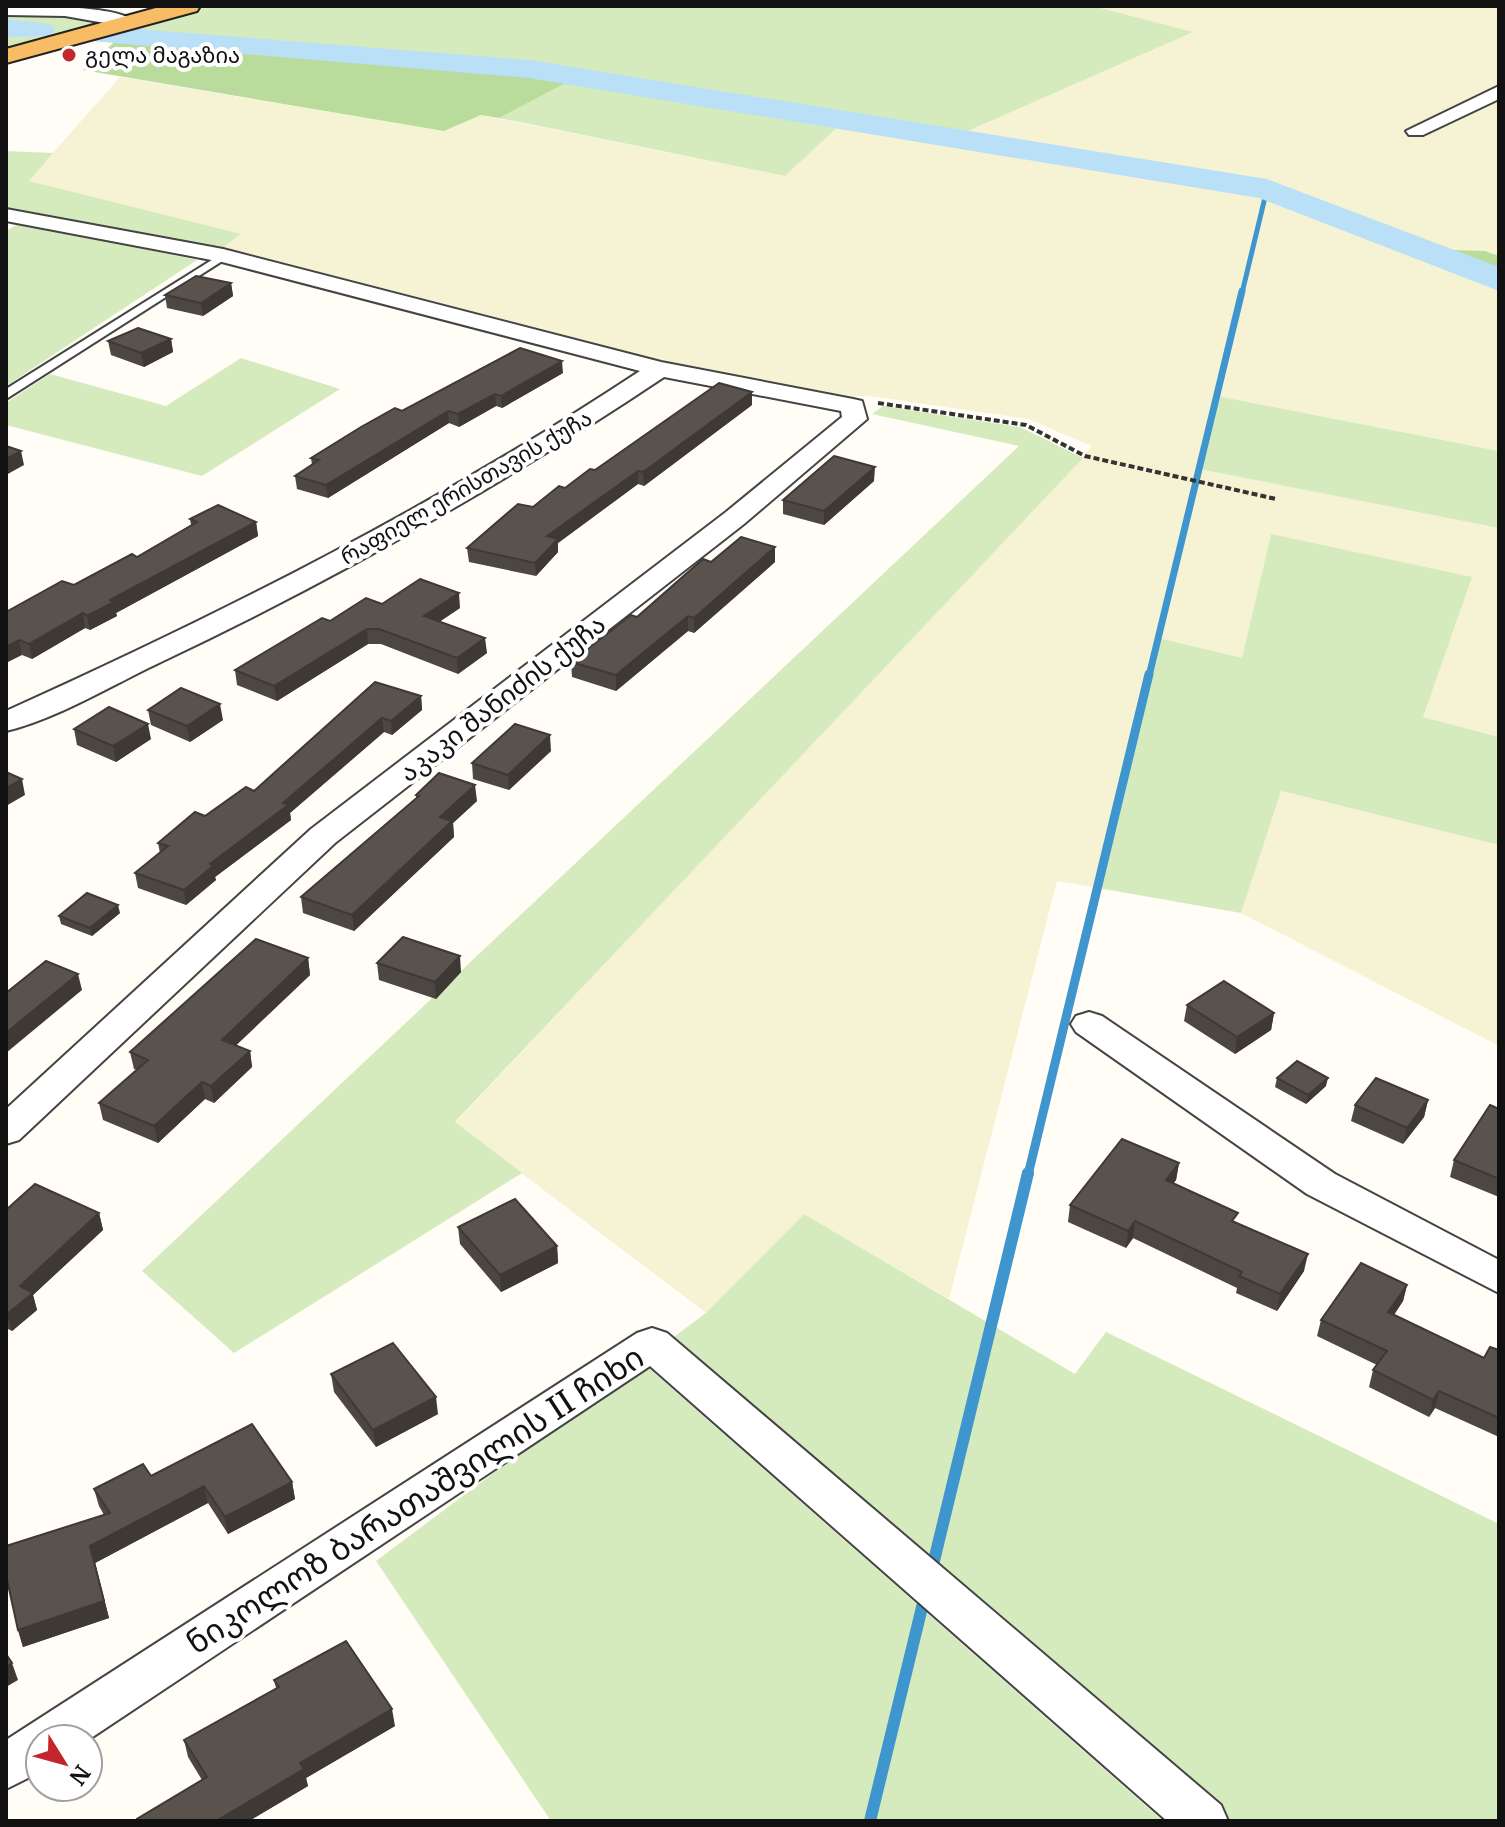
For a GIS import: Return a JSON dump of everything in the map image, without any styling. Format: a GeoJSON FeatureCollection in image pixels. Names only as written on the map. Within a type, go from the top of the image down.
{"type":"FeatureCollection","features":[{"type":"Feature","properties":{"kind":"highway"},"geometry":{"type":"LineString","coordinates":[[6,56],[189,6]]}},
{"type":"Feature","properties":{"kind":"street"},"geometry":{"type":"LineString","coordinates":[[6,10],[65,11],[127,22]]}},
{"type":"Feature","properties":{"kind":"street"},"geometry":{"type":"LineString","coordinates":[[1416,131],[1499,92]]}},
{"type":"Feature","properties":{"kind":"street"},"geometry":{"type":"LineString","coordinates":[[6,215],[223,256],[660,369],[853,406]]}},
{"type":"Feature","properties":{"kind":"street","name":"რაფიელ ერისთავის ქუჩა"},"geometry":{"type":"LineString","coordinates":[[6,722],[144,661],[349,555],[560,438],[660,369]]}},
{"type":"Feature","properties":{"kind":"street","name":"აკაკი შანიძის ქუჩა"},"geometry":{"type":"LineString","coordinates":[[6,1131],[323,836],[735,518],[855,419],[853,406]]}},
{"type":"Feature","properties":{"kind":"street"},"geometry":{"type":"LineString","coordinates":[[1089,1024],[1321,1184],[1499,1278]]}},
{"type":"Feature","properties":{"kind":"street","name":"ნიკოლოზ ბარათაშვილის II ჩიხი"},"geometry":{"type":"LineString","coordinates":[[73,1723],[652,1344],[1203,1821]]}},
{"type":"Feature","properties":{"kind":"street"},"geometry":{"type":"LineString","coordinates":[[6,1767],[24,1755]]}},
{"type":"Feature","properties":{"kind":"lane"},"geometry":{"type":"LineString","coordinates":[[6,395],[223,256]]}},
{"type":"Feature","properties":{"kind":"path"},"geometry":{"type":"LineString","coordinates":[[853,406],[884,403],[1026,425],[1085,456],[1276,499]]}},
{"type":"Feature","properties":{"kind":"shaded area"},"geometry":{"type":"Polygon","coordinates":[[[1093,6],[1499,6],[1499,256],[1485,251],[1428,250],[1499,280],[1499,451],[1217,396],[1200,469],[1499,528],[1499,737],[1423,717],[1271,534],[1242,659],[1157,639],[1098,888],[1057,881],[949,1299],[804,1214],[706,1313],[455,1123],[1092,446],[1028,419],[869,396],[839,397],[664,363],[220,250],[240,235],[28,181],[120,77],[444,131],[481,115],[785,176],[845,120],[952,138],[1191,32],[1093,6]]]}},
{"type":"Feature","properties":{"kind":"shaded area"},"geometry":{"type":"Polygon","coordinates":[[[1280,791],[1499,845],[1499,1046],[1241,913],[1280,791]]]}},
{"type":"Feature","properties":{"kind":"green space"},"geometry":{"type":"Polygon","coordinates":[[[202,6],[1093,6],[1193,32],[952,138],[845,120],[785,176],[499,118],[575,77],[529,69],[101,35],[202,6]]]}},
{"type":"Feature","properties":{"kind":"green space"},"geometry":{"type":"Polygon","coordinates":[[[6,13],[44,13],[98,22],[6,48],[6,13]]]}},
{"type":"Feature","properties":{"kind":"green space"},"geometry":{"type":"Polygon","coordinates":[[[120,37],[529,69],[577,77],[499,118],[481,115],[444,131],[83,70],[120,37]]]}},
{"type":"Feature","properties":{"kind":"green space"},"geometry":{"type":"Polygon","coordinates":[[[6,151],[53,153],[29,181],[241,234],[220,250],[6,210],[6,151]]]}},
{"type":"Feature","properties":{"kind":"green space"},"geometry":{"type":"Polygon","coordinates":[[[20,223],[197,260],[6,386],[6,231],[20,223]]]}},
{"type":"Feature","properties":{"kind":"green space"},"geometry":{"type":"Polygon","coordinates":[[[1425,249],[1485,251],[1499,256],[1499,280],[1425,249]]]}},
{"type":"Feature","properties":{"kind":"green space"},"geometry":{"type":"Polygon","coordinates":[[[241,358],[340,389],[202,476],[6,425],[6,403],[50,374],[166,406],[241,358]]]}},
{"type":"Feature","properties":{"kind":"green space"},"geometry":{"type":"Polygon","coordinates":[[[1217,396],[1499,451],[1499,528],[1199,469],[1217,396]]]}},
{"type":"Feature","properties":{"kind":"green space"},"geometry":{"type":"Polygon","coordinates":[[[883,406],[1020,427],[1083,458],[455,1122],[522,1173],[234,1353],[142,1271],[1019,446],[872,414],[883,406]]]}},
{"type":"Feature","properties":{"kind":"green space"},"geometry":{"type":"Polygon","coordinates":[[[1271,534],[1472,577],[1423,717],[1499,737],[1499,845],[1281,791],[1241,913],[1098,888],[1158,638],[1242,658],[1271,534]]]}},
{"type":"Feature","properties":{"kind":"green space"},"geometry":{"type":"Polygon","coordinates":[[[804,1214],[1075,1374],[1106,1332],[1499,1524],[1499,1821],[1230,1821],[671,1339],[706,1313],[804,1214]]]}},
{"type":"Feature","properties":{"kind":"green space"},"geometry":{"type":"Polygon","coordinates":[[[642,1362],[1163,1821],[551,1821],[376,1561],[642,1362]]]}},
{"type":"Feature","properties":{"kind":"building"},"geometry":{"type":"Polygon","coordinates":[[[196,276],[231,283],[201,303],[165,295],[196,276]]]}},
{"type":"Feature","properties":{"kind":"building"},"geometry":{"type":"Polygon","coordinates":[[[138,328],[171,339],[141,353],[108,341],[138,328]]]}},
{"type":"Feature","properties":{"kind":"building"},"geometry":{"type":"Polygon","coordinates":[[[520,348],[562,361],[501,396],[495,394],[458,414],[448,411],[326,485],[295,476],[319,460],[311,458],[361,427],[395,408],[402,411],[520,348]]]}},
{"type":"Feature","properties":{"kind":"building"},"geometry":{"type":"Polygon","coordinates":[[[719,383],[752,392],[643,472],[638,471],[547,536],[558,539],[535,563],[467,548],[518,504],[533,507],[559,486],[565,488],[590,469],[595,470],[719,383]]]}},
{"type":"Feature","properties":{"kind":"building"},"geometry":{"type":"Polygon","coordinates":[[[6,446],[21,451],[6,459],[6,446]]]}},
{"type":"Feature","properties":{"kind":"building"},"geometry":{"type":"Polygon","coordinates":[[[834,456],[875,467],[824,511],[783,500],[834,456]]]}},
{"type":"Feature","properties":{"kind":"building"},"geometry":{"type":"Polygon","coordinates":[[[218,505],[256,522],[110,600],[114,602],[87,616],[83,613],[29,644],[19,640],[6,647],[6,612],[62,581],[74,585],[132,554],[137,557],[197,522],[190,519],[218,505]]]}},
{"type":"Feature","properties":{"kind":"building"},"geometry":{"type":"Polygon","coordinates":[[[741,537],[775,547],[694,618],[688,616],[616,675],[571,662],[631,615],[637,617],[703,559],[711,562],[741,537]]]}},
{"type":"Feature","properties":{"kind":"building"},"geometry":{"type":"Polygon","coordinates":[[[420,579],[459,593],[424,616],[485,638],[457,658],[379,629],[367,629],[274,686],[235,670],[322,618],[330,621],[366,598],[382,604],[420,579]]]}},
{"type":"Feature","properties":{"kind":"building"},"geometry":{"type":"Polygon","coordinates":[[[375,682],[421,696],[391,721],[382,718],[283,803],[288,805],[210,864],[213,866],[184,890],[135,873],[168,846],[158,843],[195,812],[205,816],[246,787],[254,791],[375,682]]]}},
{"type":"Feature","properties":{"kind":"building"},"geometry":{"type":"Polygon","coordinates":[[[181,688],[220,704],[187,726],[148,710],[181,688]]]}},
{"type":"Feature","properties":{"kind":"building"},"geometry":{"type":"Polygon","coordinates":[[[109,707],[148,724],[113,746],[74,729],[109,707]]]}},
{"type":"Feature","properties":{"kind":"building"},"geometry":{"type":"Polygon","coordinates":[[[515,724],[550,735],[508,775],[472,763],[515,724]]]}},
{"type":"Feature","properties":{"kind":"building"},"geometry":{"type":"Polygon","coordinates":[[[6,772],[22,779],[6,788],[6,772]]]}},
{"type":"Feature","properties":{"kind":"building"},"geometry":{"type":"Polygon","coordinates":[[[439,773],[475,785],[440,817],[452,821],[352,915],[301,897],[419,796],[416,795],[439,773]]]}},
{"type":"Feature","properties":{"kind":"building"},"geometry":{"type":"Polygon","coordinates":[[[87,893],[118,905],[90,928],[59,916],[87,893]]]}},
{"type":"Feature","properties":{"kind":"building"},"geometry":{"type":"Polygon","coordinates":[[[403,937],[460,956],[435,982],[377,963],[403,937]]]}},
{"type":"Feature","properties":{"kind":"building"},"geometry":{"type":"Polygon","coordinates":[[[256,939],[308,958],[222,1040],[250,1051],[211,1086],[202,1082],[154,1126],[99,1103],[148,1060],[130,1052],[256,939]]]}},
{"type":"Feature","properties":{"kind":"building"},"geometry":{"type":"Polygon","coordinates":[[[46,961],[78,974],[6,1033],[6,993],[46,961]]]}},
{"type":"Feature","properties":{"kind":"building"},"geometry":{"type":"Polygon","coordinates":[[[1224,981],[1274,1013],[1237,1037],[1187,1005],[1224,981]]]}},
{"type":"Feature","properties":{"kind":"building"},"geometry":{"type":"Polygon","coordinates":[[[1297,1061],[1328,1078],[1308,1095],[1277,1078],[1297,1061]]]}},
{"type":"Feature","properties":{"kind":"building"},"geometry":{"type":"Polygon","coordinates":[[[1376,1078],[1428,1100],[1407,1128],[1355,1105],[1376,1078]]]}},
{"type":"Feature","properties":{"kind":"building"},"geometry":{"type":"Polygon","coordinates":[[[1490,1105],[1499,1109],[1499,1179],[1454,1160],[1490,1105]]]}},
{"type":"Feature","properties":{"kind":"building"},"geometry":{"type":"Polygon","coordinates":[[[1122,1139],[1179,1163],[1166,1180],[1238,1213],[1232,1221],[1308,1254],[1280,1294],[1239,1276],[1242,1272],[1135,1221],[1128,1231],[1070,1205],[1122,1139]]]}},
{"type":"Feature","properties":{"kind":"building"},"geometry":{"type":"Polygon","coordinates":[[[35,1184],[99,1213],[20,1286],[33,1293],[7,1314],[6,1210],[35,1184]]]}},
{"type":"Feature","properties":{"kind":"building"},"geometry":{"type":"Polygon","coordinates":[[[515,1199],[557,1246],[500,1275],[458,1227],[515,1199]]]}},
{"type":"Feature","properties":{"kind":"building"},"geometry":{"type":"Polygon","coordinates":[[[1361,1263],[1407,1285],[1388,1312],[1484,1358],[1490,1347],[1499,1350],[1499,1418],[1439,1391],[1433,1400],[1373,1370],[1387,1351],[1321,1320],[1361,1263]]]}},
{"type":"Feature","properties":{"kind":"building"},"geometry":{"type":"Polygon","coordinates":[[[393,1343],[436,1397],[373,1430],[331,1374],[393,1343]]]}},
{"type":"Feature","properties":{"kind":"building"},"geometry":{"type":"Polygon","coordinates":[[[252,1424],[292,1482],[225,1517],[204,1486],[90,1546],[104,1601],[18,1630],[6,1575],[6,1546],[110,1513],[94,1489],[143,1464],[151,1476],[252,1424]]]}},
{"type":"Feature","properties":{"kind":"building"},"geometry":{"type":"Polygon","coordinates":[[[346,1641],[392,1709],[300,1763],[304,1769],[216,1821],[138,1821],[207,1777],[184,1740],[279,1687],[274,1680],[346,1641]]]}},
{"type":"Feature","properties":{"kind":"waterway"},"geometry":{"type":"LineString","coordinates":[[6,28],[40,30]]}},
{"type":"Feature","properties":{"kind":"waterway"},"geometry":{"type":"LineString","coordinates":[[101,35],[529,69],[1267,189],[1499,280]]}},
{"type":"Feature","properties":{"kind":"waterway"},"geometry":{"type":"LineString","coordinates":[[1242,293],[1267,189]]}},
{"type":"Feature","properties":{"kind":"waterway"},"geometry":{"type":"LineString","coordinates":[[1149,676],[1242,291]]}},
{"type":"Feature","properties":{"kind":"waterway"},"geometry":{"type":"LineString","coordinates":[[1028,1175],[1149,674]]}},
{"type":"Feature","properties":{"kind":"waterway"},"geometry":{"type":"LineString","coordinates":[[932,1569],[1028,1173]]}},
{"type":"Feature","properties":{"kind":"waterway"},"geometry":{"type":"LineString","coordinates":[[870,1821],[925,1595]]}},
{"type":"Feature","properties":{"kind":"place","name":"გელა მაგაზია"},"geometry":{"type":"Point","coordinates":[69,55]}}]}
